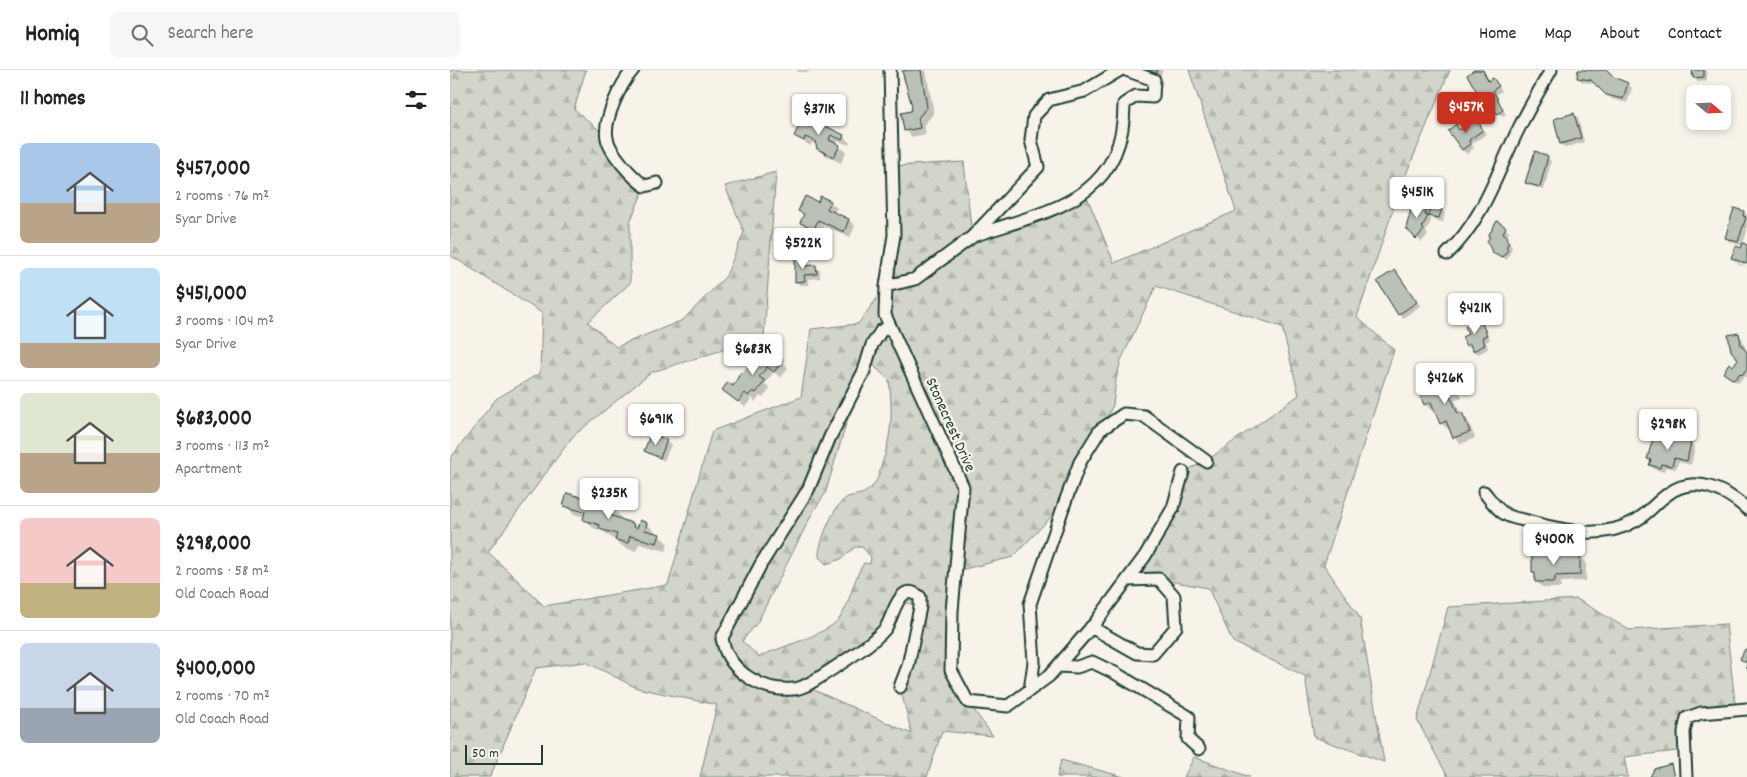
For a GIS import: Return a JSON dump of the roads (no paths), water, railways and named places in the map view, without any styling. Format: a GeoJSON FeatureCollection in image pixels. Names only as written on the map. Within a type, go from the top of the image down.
{"type":"FeatureCollection","features":[{"type":"Feature","properties":{"kind":"street"},"geometry":{"type":"LineString","coordinates":[[633,70],[621,88],[610,113],[606,136],[608,142],[640,182],[645,186],[657,183]]}},
{"type":"Feature","properties":{"kind":"street","name":"Stonecrest Drive"},"geometry":{"type":"LineString","coordinates":[[890,70],[894,235],[886,286],[886,315],[963,487],[952,611],[951,670],[968,702],[1008,706],[1049,676],[1091,627]]}},
{"type":"Feature","properties":{"kind":"street"},"geometry":{"type":"LineString","coordinates":[[886,286],[915,279],[972,237],[1038,166],[1031,140],[1034,116],[1049,100],[1085,91],[1120,70]]}},
{"type":"Feature","properties":{"kind":"street"},"geometry":{"type":"LineString","coordinates":[[972,237],[1055,210],[1085,192],[1110,166],[1124,123],[1124,104],[1136,96],[1153,97],[1154,80],[1126,70]]}},
{"type":"Feature","properties":{"kind":"street"},"geometry":{"type":"LineString","coordinates":[[1447,254],[1462,240],[1483,208],[1519,128],[1551,70]]}},
{"type":"Feature","properties":{"kind":"street"},"geometry":{"type":"LineString","coordinates":[[890,326],[881,332],[872,345],[864,371],[830,437],[808,490],[761,564],[722,638],[724,649],[734,665],[757,684],[772,688],[794,689],[819,678],[876,637],[886,628],[903,595],[909,592],[915,593],[920,597],[920,607],[908,666],[900,687]]}},
{"type":"Feature","properties":{"kind":"street"},"geometry":{"type":"LineString","coordinates":[[1030,690],[1034,662],[1030,604],[1080,462],[1100,430],[1124,414],[1144,416],[1206,461]]}},
{"type":"Feature","properties":{"kind":"street"},"geometry":{"type":"LineString","coordinates":[[1127,580],[1160,579],[1174,596],[1176,627],[1153,654],[1137,653],[1091,627],[1144,556],[1173,508],[1182,472]]}},
{"type":"Feature","properties":{"kind":"street"},"geometry":{"type":"LineString","coordinates":[[1484,492],[1505,514],[1568,532],[1592,533],[1612,530],[1635,521],[1669,493],[1686,486],[1704,484],[1736,499],[1747,509]]}},
{"type":"Feature","properties":{"kind":"street"},"geometry":{"type":"LineString","coordinates":[[1058,666],[1077,667],[1092,662],[1115,673],[1189,717],[1188,739],[1199,748]]}},
{"type":"Feature","properties":{"kind":"street"},"geometry":{"type":"LineString","coordinates":[[1686,777],[1684,732],[1687,718],[1701,713],[1747,709]]}}]}
